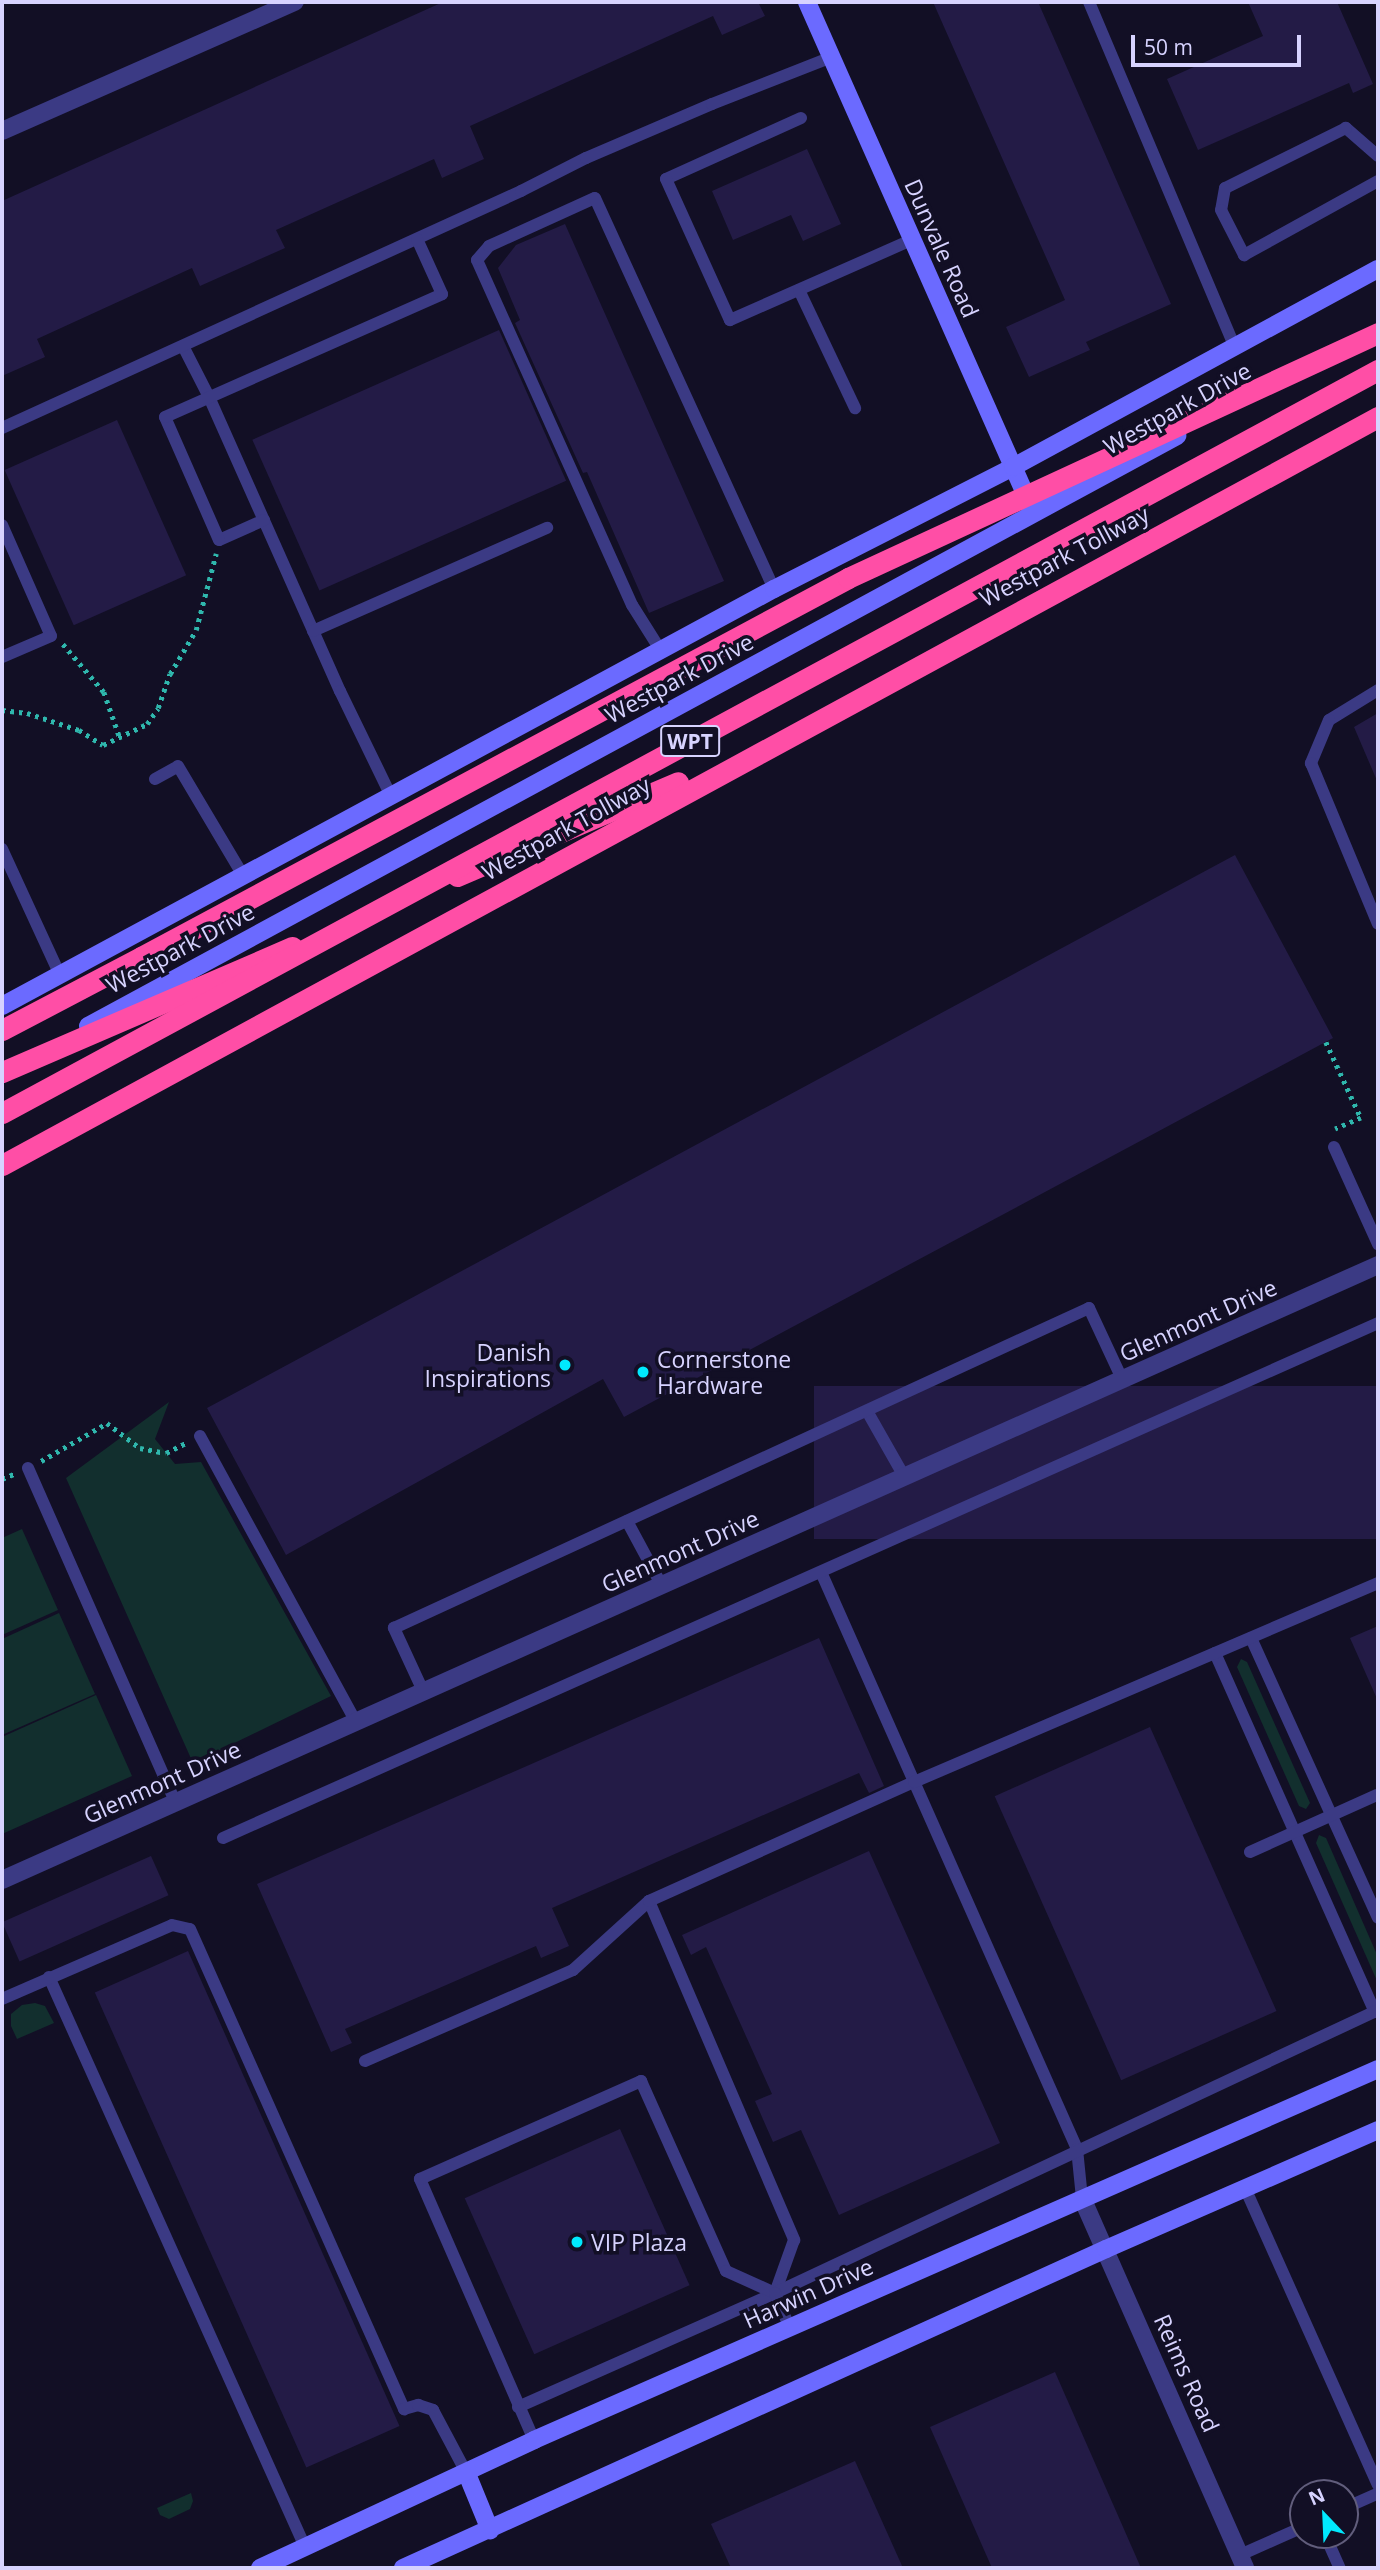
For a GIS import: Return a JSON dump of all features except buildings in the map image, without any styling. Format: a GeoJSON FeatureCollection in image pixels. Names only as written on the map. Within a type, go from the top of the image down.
{"type":"FeatureCollection","features":[{"type":"Feature","properties":{"kind":"highway"},"geometry":{"type":"LineString","coordinates":[[2,1030],[848,579],[1378,333]]}},
{"type":"Feature","properties":{"kind":"highway","name":"Westpark Tollway"},"geometry":{"type":"LineString","coordinates":[[2,1113],[1378,370]]}},
{"type":"Feature","properties":{"kind":"highway","name":"Westpark Tollway"},"geometry":{"type":"LineString","coordinates":[[2,1165],[786,736],[1378,417]]}},
{"type":"Feature","properties":{"kind":"highway"},"geometry":{"type":"LineString","coordinates":[[2,1072],[786,736]]}},
{"type":"Feature","properties":{"kind":"main road","name":"Dunvale Road"},"geometry":{"type":"LineString","coordinates":[[807,2],[1034,514]]}},
{"type":"Feature","properties":{"kind":"main road","name":"Westpark Drive"},"geometry":{"type":"LineString","coordinates":[[2,1006],[392,798],[774,589],[1013,467],[1378,269]]}},
{"type":"Feature","properties":{"kind":"main road","name":"Westpark Drive"},"geometry":{"type":"LineString","coordinates":[[2,1072],[1378,326]]}},
{"type":"Feature","properties":{"kind":"main road","name":"Harwin Drive"},"geometry":{"type":"LineString","coordinates":[[260,2568],[467,2474],[534,2440],[1378,2069]]}},
{"type":"Feature","properties":{"kind":"main road"},"geometry":{"type":"LineString","coordinates":[[403,2568],[1106,2249],[1378,2130]]}},
{"type":"Feature","properties":{"kind":"main road"},"geometry":{"type":"LineString","coordinates":[[467,2474],[490,2530]]}},
{"type":"Feature","properties":{"kind":"street"},"geometry":{"type":"LineString","coordinates":[[2,131],[295,2]]}},
{"type":"Feature","properties":{"kind":"street","name":"Glenmont Drive"},"geometry":{"type":"LineString","coordinates":[[2,1880],[1378,1265]]}},
{"type":"Feature","properties":{"kind":"street","name":"Reims Road"},"geometry":{"type":"LineString","coordinates":[[1082,2198],[1242,2562]]}},
{"type":"Feature","properties":{"kind":"lane"},"geometry":{"type":"LineString","coordinates":[[1089,2],[1235,347]]}},
{"type":"Feature","properties":{"kind":"lane"},"geometry":{"type":"LineString","coordinates":[[2,428],[417,239],[586,158],[832,57]]}},
{"type":"Feature","properties":{"kind":"lane"},"geometry":{"type":"LineString","coordinates":[[802,118],[666,178],[730,320],[911,240]]}},
{"type":"Feature","properties":{"kind":"lane"},"geometry":{"type":"LineString","coordinates":[[1378,156],[1346,128],[1225,188],[1221,210],[1244,255],[1378,181]]}},
{"type":"Feature","properties":{"kind":"lane"},"geometry":{"type":"LineString","coordinates":[[661,651],[632,605],[477,260],[489,246],[595,198],[774,589]]}},
{"type":"Feature","properties":{"kind":"lane"},"geometry":{"type":"LineString","coordinates":[[264,520],[219,540],[165,417],[442,294],[417,239]]}},
{"type":"Feature","properties":{"kind":"lane"},"geometry":{"type":"LineString","coordinates":[[799,290],[855,408]]}},
{"type":"Feature","properties":{"kind":"lane"},"geometry":{"type":"LineString","coordinates":[[183,346],[209,397],[313,631],[392,798]]}},
{"type":"Feature","properties":{"kind":"lane"},"geometry":{"type":"LineString","coordinates":[[2,525],[51,636],[2,657]]}},
{"type":"Feature","properties":{"kind":"lane"},"geometry":{"type":"LineString","coordinates":[[313,631],[547,528]]}},
{"type":"Feature","properties":{"kind":"lane"},"geometry":{"type":"LineString","coordinates":[[1378,690],[1329,720],[1311,762],[1378,924]]}},
{"type":"Feature","properties":{"kind":"lane"},"geometry":{"type":"LineString","coordinates":[[155,779],[178,766],[244,877]]}},
{"type":"Feature","properties":{"kind":"lane"},"geometry":{"type":"LineString","coordinates":[[2,849],[60,975]]}},
{"type":"Feature","properties":{"kind":"lane"},"geometry":{"type":"LineString","coordinates":[[1334,1147],[1378,1244]]}},
{"type":"Feature","properties":{"kind":"lane"},"geometry":{"type":"LineString","coordinates":[[424,1692],[394,1628],[1089,1308],[1123,1381]]}},
{"type":"Feature","properties":{"kind":"lane"},"geometry":{"type":"LineString","coordinates":[[223,1838],[1378,1323]]}},
{"type":"Feature","properties":{"kind":"lane"},"geometry":{"type":"LineString","coordinates":[[867,1411],[905,1478]]}},
{"type":"Feature","properties":{"kind":"lane"},"geometry":{"type":"LineString","coordinates":[[200,1436],[356,1722]]}},
{"type":"Feature","properties":{"kind":"lane"},"geometry":{"type":"LineString","coordinates":[[28,1468],[176,1802]]}},
{"type":"Feature","properties":{"kind":"lane"},"geometry":{"type":"LineString","coordinates":[[627,1521],[662,1586]]}},
{"type":"Feature","properties":{"kind":"lane"},"geometry":{"type":"LineString","coordinates":[[821,1572],[1077,2148],[1082,2198]]}},
{"type":"Feature","properties":{"kind":"lane"},"geometry":{"type":"LineString","coordinates":[[365,2061],[573,1970],[649,1901],[914,1782],[1378,1583]]}},
{"type":"Feature","properties":{"kind":"lane"},"geometry":{"type":"LineString","coordinates":[[1251,1638],[1378,1918]]}},
{"type":"Feature","properties":{"kind":"lane"},"geometry":{"type":"LineString","coordinates":[[518,2407],[775,2293],[1077,2148],[1377,2011],[1215,1653]]}},
{"type":"Feature","properties":{"kind":"lane"},"geometry":{"type":"LineString","coordinates":[[1250,1852],[1377,1795]]}},
{"type":"Feature","properties":{"kind":"lane"},"geometry":{"type":"LineString","coordinates":[[649,1901],[794,2240],[775,2293]]}},
{"type":"Feature","properties":{"kind":"lane"},"geometry":{"type":"LineString","coordinates":[[2,1998],[172,1925],[190,1929],[404,2409],[418,2405],[433,2410],[467,2474]]}},
{"type":"Feature","properties":{"kind":"lane"},"geometry":{"type":"LineString","coordinates":[[49,1978],[306,2549]]}},
{"type":"Feature","properties":{"kind":"lane"},"geometry":{"type":"LineString","coordinates":[[534,2440],[420,2179],[641,2081],[726,2271],[775,2293],[790,2328]]}},
{"type":"Feature","properties":{"kind":"lane"},"geometry":{"type":"LineString","coordinates":[[1245,2188],[1378,2485]]}},
{"type":"Feature","properties":{"kind":"lane"},"geometry":{"type":"LineString","coordinates":[[1359,2502],[1378,2493]]}},
{"type":"Feature","properties":{"kind":"lane"},"geometry":{"type":"LineString","coordinates":[[1242,2562],[1289,2535]]}},
{"type":"Feature","properties":{"kind":"lane"},"geometry":{"type":"LineString","coordinates":[[1331,2549],[1340,2568]]}},
{"type":"Feature","properties":{"kind":"path"},"geometry":{"type":"LineString","coordinates":[[2,710],[27,713],[79,730],[103,745],[147,724],[158,708],[170,674],[196,630],[219,540]]}},
{"type":"Feature","properties":{"kind":"path"},"geometry":{"type":"LineString","coordinates":[[51,636],[67,646],[97,682],[120,738]]}},
{"type":"Feature","properties":{"kind":"path"},"geometry":{"type":"LineString","coordinates":[[1326,1042],[1360,1118],[1327,1132],[1334,1147]]}},
{"type":"Feature","properties":{"kind":"path"},"geometry":{"type":"LineString","coordinates":[[2,1479],[28,1468],[107,1423],[140,1448],[166,1453],[200,1436]]}},
{"type":"Feature","properties":{"kind":"green space"},"geometry":{"type":"Polygon","coordinates":[[[169,1402],[155,1439],[175,1464],[201,1462],[331,1696],[193,1763],[66,1478],[169,1402]]]}},
{"type":"Feature","properties":{"kind":"green space"},"geometry":{"type":"Polygon","coordinates":[[[22,1529],[58,1610],[2,1635],[2,1538],[22,1529]]]}},
{"type":"Feature","properties":{"kind":"green space"},"geometry":{"type":"Polygon","coordinates":[[[59,1613],[95,1694],[2,1735],[2,1639],[59,1613]]]}},
{"type":"Feature","properties":{"kind":"green space"},"geometry":{"type":"Polygon","coordinates":[[[1241,1659],[1247,1662],[1310,1803],[1306,1809],[1299,1806],[1237,1667],[1241,1659]]]}},
{"type":"Feature","properties":{"kind":"green space"},"geometry":{"type":"Polygon","coordinates":[[[96,1695],[132,1776],[2,1834],[2,1737],[96,1695]]]}},
{"type":"Feature","properties":{"kind":"green space"},"geometry":{"type":"Polygon","coordinates":[[[1319,1835],[1326,1838],[1378,1957],[1378,1983],[1316,1843],[1319,1835]]]}},
{"type":"Feature","properties":{"kind":"green space"},"geometry":{"type":"Polygon","coordinates":[[[35,2003],[45,2006],[54,2023],[17,2039],[11,2026],[11,2014],[22,2005],[35,2003]]]}},
{"type":"Feature","properties":{"kind":"green space"},"geometry":{"type":"Polygon","coordinates":[[[191,2493],[193,2501],[190,2509],[169,2519],[160,2515],[157,2508],[191,2493]]]}},
{"type":"Feature","properties":{"kind":"place","name":"Danish Inspirations"},"geometry":{"type":"Point","coordinates":[565,1365]}},
{"type":"Feature","properties":{"kind":"place","name":"Cornerstone Hardware"},"geometry":{"type":"Point","coordinates":[643,1372]}},
{"type":"Feature","properties":{"kind":"place","name":"VIP Plaza"},"geometry":{"type":"Point","coordinates":[577,2242]}}]}
